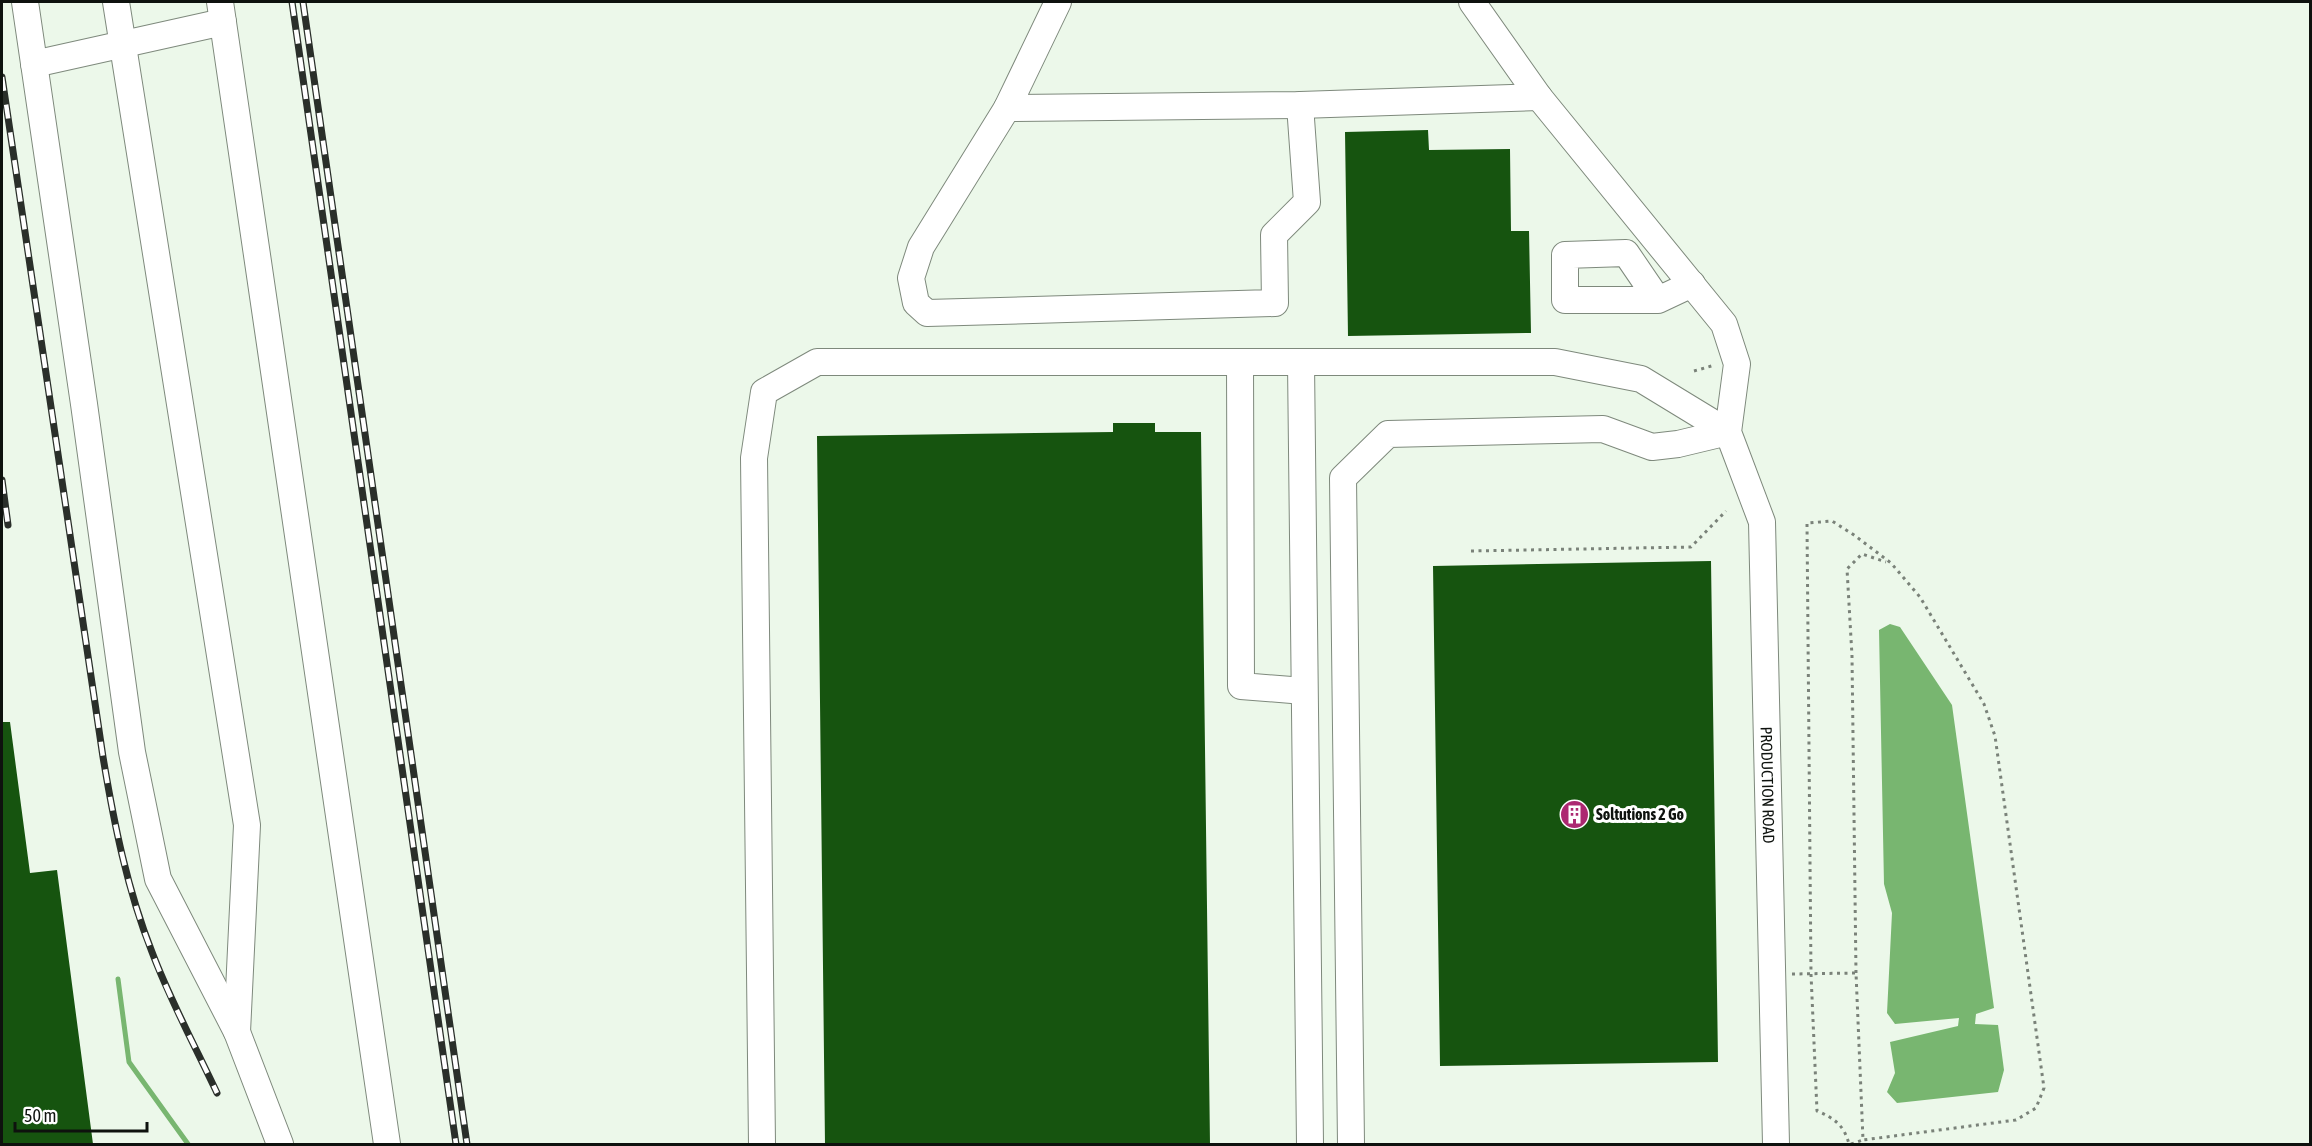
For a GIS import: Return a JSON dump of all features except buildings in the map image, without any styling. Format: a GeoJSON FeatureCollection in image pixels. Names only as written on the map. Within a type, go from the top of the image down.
{"type":"FeatureCollection","features":[{"type":"Feature","properties":{"kind":"street"},"geometry":{"type":"LineString","coordinates":[[25,2],[83,392],[132,752],[158,879],[237,1032],[280,1144]]}},
{"type":"Feature","properties":{"kind":"street"},"geometry":{"type":"LineString","coordinates":[[116,2],[247,825],[237,1032]]}},
{"type":"Feature","properties":{"kind":"street"},"geometry":{"type":"LineString","coordinates":[[1058,2],[1007,108],[921,247],[911,279],[916,303],[927,313],[1275,303],[1274,235],[1307,202],[1300,105]]}},
{"type":"Feature","properties":{"kind":"street"},"geometry":{"type":"LineString","coordinates":[[1472,2],[1539,97],[1724,324],[1737,364],[1728,432]]}},
{"type":"Feature","properties":{"kind":"street"},"geometry":{"type":"LineString","coordinates":[[34,64],[123,45],[222,12],[387,1144]]}},
{"type":"Feature","properties":{"kind":"street"},"geometry":{"type":"LineString","coordinates":[[1007,108],[1300,105],[1539,97]]}},
{"type":"Feature","properties":{"kind":"street"},"geometry":{"type":"LineString","coordinates":[[1658,300],[1692,284]]}},
{"type":"Feature","properties":{"kind":"street"},"geometry":{"type":"LineString","coordinates":[[762,1144],[754,458],[764,393],[817,362],[1555,362],[1641,380],[1728,432]]}},
{"type":"Feature","properties":{"kind":"street"},"geometry":{"type":"LineString","coordinates":[[1240,363],[1241,686],[1304,691]]}},
{"type":"Feature","properties":{"kind":"street"},"geometry":{"type":"LineString","coordinates":[[1301,363],[1310,1144]]}},
{"type":"Feature","properties":{"kind":"street"},"geometry":{"type":"LineString","coordinates":[[1351,1144],[1343,478],[1388,434],[1603,429],[1652,447],[1678,444],[1728,432]]}},
{"type":"Feature","properties":{"kind":"street","name":"PRODUCTION ROAD"},"geometry":{"type":"LineString","coordinates":[[1728,432],[1762,522],[1776,1144]]}},
{"type":"Feature","properties":{"kind":"path"},"geometry":{"type":"LineString","coordinates":[[1694,371],[1720,363]]}},
{"type":"Feature","properties":{"kind":"path"},"geometry":{"type":"LineString","coordinates":[[1471,551],[1691,547],[1726,511]]}},
{"type":"Feature","properties":{"kind":"path"},"geometry":{"type":"LineString","coordinates":[[1832,521],[1891,563],[1920,597],[1984,704],[1995,736],[2044,1088],[2036,1108],[2016,1120],[1863,1140],[1850,1144],[1846,1133],[1834,1118],[1817,1111],[1811,974],[1807,523],[1832,521]]}},
{"type":"Feature","properties":{"kind":"path"},"geometry":{"type":"LineString","coordinates":[[1863,1140],[1856,973],[1852,656],[1847,569],[1862,554],[1891,563]]}},
{"type":"Feature","properties":{"kind":"path"},"geometry":{"type":"LineString","coordinates":[[1772,974],[1856,973]]}},
{"type":"Feature","properties":{"kind":"shaded area"},"geometry":{"type":"Polygon","coordinates":[[[1890,624],[1900,627],[1952,705],[1994,1008],[1976,1014],[1975,1024],[1998,1025],[2004,1070],[1998,1092],[1897,1103],[1887,1092],[1895,1073],[1890,1042],[1958,1026],[1959,1018],[1895,1024],[1887,1013],[1892,913],[1884,884],[1879,630],[1890,624]]]}},
{"type":"Feature","properties":{"kind":"waterway"},"geometry":{"type":"LineString","coordinates":[[118,979],[129,1062],[188,1144]]}},
{"type":"Feature","properties":{"kind":"railway"},"geometry":{"type":"LineString","coordinates":[[292,2],[456,1144]]}},
{"type":"Feature","properties":{"kind":"railway"},"geometry":{"type":"LineString","coordinates":[[303,2],[467,1144]]}},
{"type":"Feature","properties":{"kind":"railway"},"geometry":{"type":"LineString","coordinates":[[2,77],[103,757],[117,831],[128,880],[152,952],[217,1093]]}},
{"type":"Feature","properties":{"kind":"railway"},"geometry":{"type":"LineString","coordinates":[[2,480],[8,525]]}},
{"type":"Feature","properties":{"kind":"place","name":"Soltutions 2 Go"},"geometry":{"type":"Point","coordinates":[1575,814]}}]}
